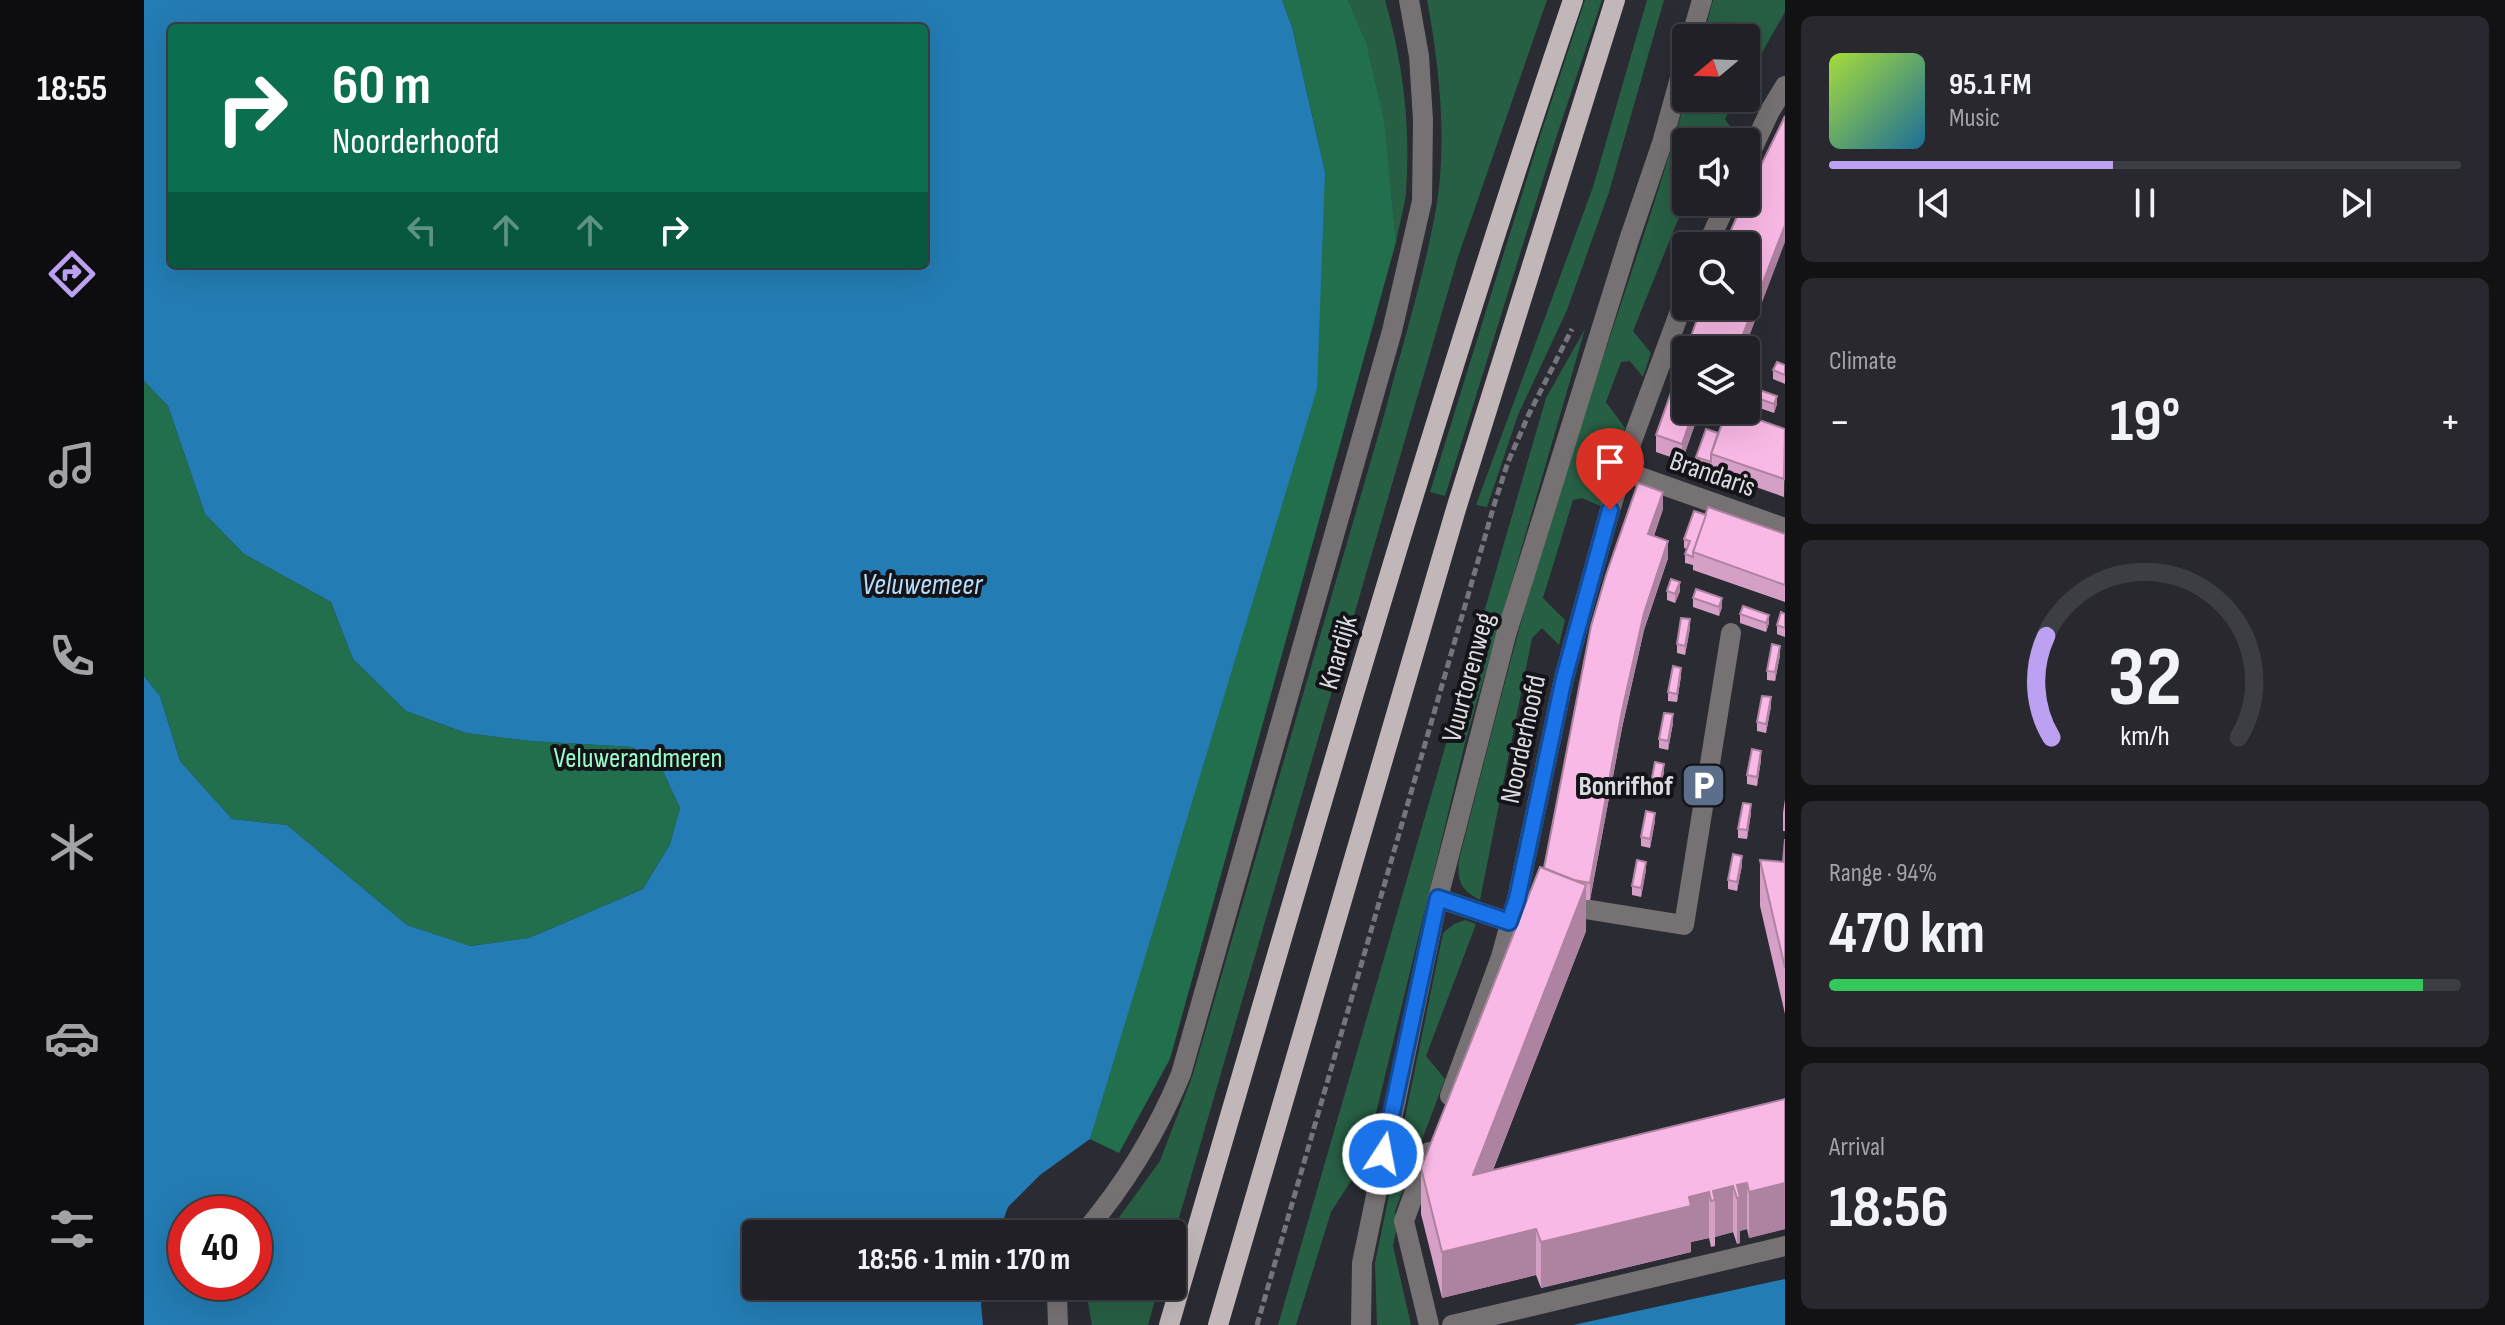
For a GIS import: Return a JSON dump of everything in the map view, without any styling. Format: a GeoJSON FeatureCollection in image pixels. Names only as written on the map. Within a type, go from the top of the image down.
{"type":"FeatureCollection","features":[{"type":"Feature","properties":{"kind":"main road","name":"Knardijk"},"geometry":{"type":"LineString","coordinates":[[1169,1325],[1414,488],[1573,0]]}},
{"type":"Feature","properties":{"kind":"main road"},"geometry":{"type":"LineString","coordinates":[[1218,1325],[1452,524],[1615,0]]}},
{"type":"Feature","properties":{"kind":"street"},"geometry":{"type":"LineString","coordinates":[[1094,1220],[1140,1158],[1161,1122],[1181,1074],[1392,331],[1422,201],[1423,120],[1419,56],[1409,0]]}},
{"type":"Feature","properties":{"kind":"street"},"geometry":{"type":"LineString","coordinates":[[1695,24],[1702,0]]}},
{"type":"Feature","properties":{"kind":"street"},"geometry":{"type":"LineString","coordinates":[[1760,132],[1785,86]]}},
{"type":"Feature","properties":{"kind":"street","name":"Vuurtorenweg"},"geometry":{"type":"LineString","coordinates":[[1361,1325],[1362,1263],[1438,898],[1506,635],[1672,107]]}},
{"type":"Feature","properties":{"kind":"street","name":"Noorderhoofd"},"geometry":{"type":"LineString","coordinates":[[1429,1325],[1404,1221],[1501,957],[1509,922],[1532,901],[1564,678],[1633,438],[1677,320]]}},
{"type":"Feature","properties":{"kind":"street","name":"Brandaris"},"geometry":{"type":"LineString","coordinates":[[1623,471],[1785,527]]}},
{"type":"Feature","properties":{"kind":"street"},"geometry":{"type":"LineString","coordinates":[[1532,901],[1684,925],[1731,633]]}},
{"type":"Feature","properties":{"kind":"street"},"geometry":{"type":"LineString","coordinates":[[1438,898],[1509,922]]}},
{"type":"Feature","properties":{"kind":"street"},"geometry":{"type":"LineString","coordinates":[[1452,1325],[1785,1246]]}},
{"type":"Feature","properties":{"kind":"street"},"geometry":{"type":"LineString","coordinates":[[1057,1300],[1058,1325]]}},
{"type":"Feature","properties":{"kind":"path","name":"Vuurtorenweg"},"geometry":{"type":"LineString","coordinates":[[1257,1325],[1508,462],[1576,319]]}},
{"type":"Feature","properties":{"kind":"green space"},"geometry":{"type":"Polygon","coordinates":[[[1282,0],[1348,0],[1366,43],[1384,121],[1396,242],[1170,1059],[1119,1153],[1090,1139],[1310,356],[1325,172],[1292,27],[1282,0]]]}},
{"type":"Feature","properties":{"kind":"green space"},"geometry":{"type":"Polygon","coordinates":[[[1348,0],[1385,0],[1397,47],[1407,144],[1406,193],[1396,242],[1376,90],[1348,0]]]}},
{"type":"Feature","properties":{"kind":"green space"},"geometry":{"type":"Polygon","coordinates":[[[1427,0],[1547,0],[1458,257],[1178,1220],[1117,1220],[1160,1161],[1192,1077],[1385,412],[1420,282],[1437,203],[1441,127],[1435,49],[1427,0]]]}},
{"type":"Feature","properties":{"kind":"green space"},"geometry":{"type":"Polygon","coordinates":[[[1585,0],[1602,0],[1445,496],[1430,492],[1541,133],[1585,0]]]}},
{"type":"Feature","properties":{"kind":"green space"},"geometry":{"type":"Polygon","coordinates":[[[1647,0],[1664,0],[1609,192],[1567,310],[1518,415],[1487,507],[1476,505],[1593,187],[1647,0]]]}},
{"type":"Feature","properties":{"kind":"green space"},"geometry":{"type":"Polygon","coordinates":[[[1713,0],[1785,0],[1785,12],[1760,56],[1760,24],[1707,24],[1713,0]]]}},
{"type":"Feature","properties":{"kind":"green space"},"geometry":{"type":"Polygon","coordinates":[[[1682,112],[1729,112],[1725,119],[1731,128],[1677,128],[1682,112]]]}},
{"type":"Feature","properties":{"kind":"green space"},"geometry":{"type":"Polygon","coordinates":[[[1672,144],[1672,216],[1680,216],[1633,331],[1651,353],[1643,377],[1630,361],[1621,362],[1606,402],[1625,428],[1605,508],[1582,498],[1573,500],[1543,598],[1565,620],[1559,645],[1542,628],[1532,638],[1480,900],[1468,893],[1462,884],[1459,860],[1542,547],[1672,144]]]}},
{"type":"Feature","properties":{"kind":"green space"},"geometry":{"type":"Polygon","coordinates":[[[1585,329],[1465,743],[1365,1159],[1331,1212],[1296,1325],[1278,1325],[1546,398],[1585,329]]]}},
{"type":"Feature","properties":{"kind":"green space","name":"Veluwerandmeren"},"geometry":{"type":"Polygon","coordinates":[[[144,381],[168,406],[205,514],[244,554],[331,602],[353,659],[406,711],[466,733],[531,741],[632,747],[661,767],[680,808],[670,844],[643,889],[529,938],[469,946],[407,925],[287,825],[232,819],[180,761],[160,696],[144,676],[144,381]]]}},
{"type":"Feature","properties":{"kind":"green space"},"geometry":{"type":"Polygon","coordinates":[[[1465,920],[1476,924],[1426,1056],[1445,1079],[1395,1211],[1393,1246],[1411,1325],[1377,1325],[1375,1263],[1443,933],[1465,920]]]}},
{"type":"Feature","properties":{"kind":"green space"},"geometry":{"type":"Polygon","coordinates":[[[1088,1300],[1155,1300],[1148,1325],[1092,1325],[1088,1300]]]}},
{"type":"Feature","properties":{"kind":"water","name":"Veluwemeer"},"geometry":{"type":"Polygon","coordinates":[[[144,0],[1282,0],[1292,27],[1325,172],[1317,389],[1090,1139],[1040,1175],[1008,1207],[1003,1220],[742,1220],[742,1300],[982,1300],[983,1325],[144,1325],[144,676],[160,696],[180,761],[232,819],[287,825],[407,925],[470,946],[529,938],[643,889],[670,844],[680,808],[661,767],[632,747],[531,741],[466,733],[406,711],[353,659],[331,602],[244,554],[205,514],[168,406],[144,381],[144,0]]]}},
{"type":"Feature","properties":{"kind":"water"},"geometry":{"type":"Polygon","coordinates":[[[1785,1279],[1785,1325],[1573,1325],[1785,1279]]]}},
{"type":"Feature","properties":{"kind":"building"},"geometry":{"type":"Polygon","coordinates":[[[1785,116],[1785,225],[1760,290],[1760,232],[1730,232],[1737,216],[1760,216],[1760,167],[1785,116]]]}},
{"type":"Feature","properties":{"kind":"building"},"geometry":{"type":"Polygon","coordinates":[[[1697,320],[1749,320],[1742,336],[1691,336],[1697,320]]]}},
{"type":"Feature","properties":{"kind":"building"},"geometry":{"type":"Polygon","coordinates":[[[1777,362],[1785,365],[1785,375],[1773,370],[1777,362]]]}},
{"type":"Feature","properties":{"kind":"building"},"geometry":{"type":"Polygon","coordinates":[[[1672,390],[1672,424],[1689,424],[1682,444],[1656,435],[1672,390]]]}},
{"type":"Feature","properties":{"kind":"building"},"geometry":{"type":"Polygon","coordinates":[[[1760,390],[1777,396],[1774,404],[1760,399],[1760,390]]]}},
{"type":"Feature","properties":{"kind":"building"},"geometry":{"type":"Polygon","coordinates":[[[1760,420],[1785,429],[1784,479],[1711,454],[1722,424],[1760,424],[1760,420]]]}},
{"type":"Feature","properties":{"kind":"building"},"geometry":{"type":"Polygon","coordinates":[[[1706,429],[1718,433],[1711,462],[1696,457],[1706,429]]]}},
{"type":"Feature","properties":{"kind":"building"},"geometry":{"type":"Polygon","coordinates":[[[1638,483],[1663,492],[1648,534],[1668,541],[1644,613],[1590,883],[1544,868],[1591,626],[1638,483]]]}},
{"type":"Feature","properties":{"kind":"building"},"geometry":{"type":"Polygon","coordinates":[[[1708,507],[1785,534],[1785,585],[1693,552],[1708,507]]]}},
{"type":"Feature","properties":{"kind":"building"},"geometry":{"type":"Polygon","coordinates":[[[1694,511],[1706,515],[1693,557],[1685,554],[1690,541],[1684,539],[1694,511]]]}},
{"type":"Feature","properties":{"kind":"building"},"geometry":{"type":"Polygon","coordinates":[[[1671,579],[1680,582],[1675,594],[1667,591],[1671,579]]]}},
{"type":"Feature","properties":{"kind":"building"},"geometry":{"type":"Polygon","coordinates":[[[1696,589],[1722,598],[1719,607],[1693,598],[1696,589]]]}},
{"type":"Feature","properties":{"kind":"building"},"geometry":{"type":"Polygon","coordinates":[[[1743,606],[1769,615],[1766,623],[1740,614],[1743,606]]]}},
{"type":"Feature","properties":{"kind":"building"},"geometry":{"type":"Polygon","coordinates":[[[1781,612],[1785,614],[1785,628],[1777,625],[1781,612]]]}},
{"type":"Feature","properties":{"kind":"building"},"geometry":{"type":"Polygon","coordinates":[[[1681,618],[1690,619],[1685,646],[1677,644],[1681,618]]]}},
{"type":"Feature","properties":{"kind":"building"},"geometry":{"type":"Polygon","coordinates":[[[1772,644],[1780,646],[1775,672],[1767,671],[1772,644]]]}},
{"type":"Feature","properties":{"kind":"building"},"geometry":{"type":"Polygon","coordinates":[[[1673,666],[1681,668],[1677,694],[1668,692],[1673,666]]]}},
{"type":"Feature","properties":{"kind":"building"},"geometry":{"type":"Polygon","coordinates":[[[1762,696],[1771,697],[1766,724],[1757,722],[1762,696]]]}},
{"type":"Feature","properties":{"kind":"building"},"geometry":{"type":"Polygon","coordinates":[[[1664,713],[1673,714],[1668,741],[1659,739],[1664,713]]]}},
{"type":"Feature","properties":{"kind":"building"},"geometry":{"type":"Polygon","coordinates":[[[1752,749],[1761,751],[1757,777],[1747,775],[1752,749]]]}},
{"type":"Feature","properties":{"kind":"building"},"geometry":{"type":"Polygon","coordinates":[[[1655,762],[1664,764],[1659,790],[1650,788],[1655,762]]]}},
{"type":"Feature","properties":{"kind":"building"},"geometry":{"type":"Polygon","coordinates":[[[1743,803],[1751,804],[1747,830],[1738,829],[1743,803]]]}},
{"type":"Feature","properties":{"kind":"building"},"geometry":{"type":"Polygon","coordinates":[[[1646,811],[1655,813],[1650,839],[1641,837],[1646,811]]]}},
{"type":"Feature","properties":{"kind":"building"},"geometry":{"type":"Polygon","coordinates":[[[1733,854],[1742,856],[1737,882],[1728,880],[1733,854]]]}},
{"type":"Feature","properties":{"kind":"building"},"geometry":{"type":"Polygon","coordinates":[[[1637,860],[1646,862],[1641,888],[1632,886],[1637,860]]]}},
{"type":"Feature","properties":{"kind":"building"},"geometry":{"type":"Polygon","coordinates":[[[1760,860],[1785,862],[1785,968],[1760,860]]]}},
{"type":"Feature","properties":{"kind":"building"},"geometry":{"type":"Polygon","coordinates":[[[1540,867],[1586,885],[1473,1175],[1785,1099],[1785,1183],[1749,1192],[1747,1183],[1737,1185],[1740,1197],[1737,1198],[1733,1186],[1713,1191],[1715,1200],[1711,1201],[1709,1192],[1689,1197],[1691,1206],[1541,1242],[1536,1229],[1442,1252],[1421,1168],[1540,867]]]}},
{"type":"Feature","properties":{"kind":"place","name":"Bonrifhof"},"geometry":{"type":"Point","coordinates":[1704,785]}},
{"type":"Feature","properties":{"kind":"route"},"geometry":{"type":"LineString","coordinates":[[1383,1154],[1438,898],[1509,922],[1517,899],[1564,678],[1610,510]]}}]}
